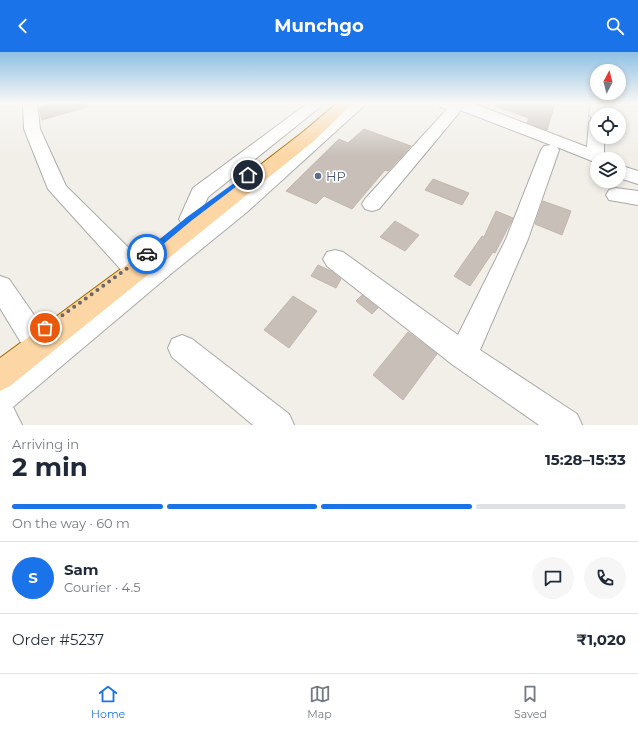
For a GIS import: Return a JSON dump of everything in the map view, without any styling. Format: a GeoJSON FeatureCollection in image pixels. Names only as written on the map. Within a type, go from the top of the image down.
{"type":"FeatureCollection","features":[{"type":"Feature","properties":{"kind":"main road"},"geometry":{"type":"LineString","coordinates":[[228,195],[317,120]]}},
{"type":"Feature","properties":{"kind":"main road"},"geometry":{"type":"LineString","coordinates":[[0,376],[194,221],[309,136],[327,120]]}},
{"type":"Feature","properties":{"kind":"main road"},"geometry":{"type":"LineString","coordinates":[[0,362],[194,221]]}},
{"type":"Feature","properties":{"kind":"street"},"geometry":{"type":"LineString","coordinates":[[31,120],[32,129],[58,189],[132,266]]}},
{"type":"Feature","properties":{"kind":"street"},"geometry":{"type":"LineString","coordinates":[[194,221],[200,193],[285,120]]}},
{"type":"Feature","properties":{"kind":"street"},"geometry":{"type":"LineString","coordinates":[[0,398],[240,207],[341,120]]}},
{"type":"Feature","properties":{"kind":"street"},"geometry":{"type":"LineString","coordinates":[[372,204],[437,120]]}},
{"type":"Feature","properties":{"kind":"street"},"geometry":{"type":"LineString","coordinates":[[481,120],[550,150],[590,159]]}},
{"type":"Feature","properties":{"kind":"street"},"geometry":{"type":"LineString","coordinates":[[487,120],[590,158]]}},
{"type":"Feature","properties":{"kind":"street"},"geometry":{"type":"LineString","coordinates":[[512,120],[590,157]]}},
{"type":"Feature","properties":{"kind":"street"},"geometry":{"type":"LineString","coordinates":[[463,355],[517,240],[550,150]]}},
{"type":"Feature","properties":{"kind":"street"},"geometry":{"type":"LineString","coordinates":[[626,168],[638,172]]}},
{"type":"Feature","properties":{"kind":"street"},"geometry":{"type":"LineString","coordinates":[[626,173],[638,178]]}},
{"type":"Feature","properties":{"kind":"street"},"geometry":{"type":"LineString","coordinates":[[626,186],[638,185]]}},
{"type":"Feature","properties":{"kind":"street"},"geometry":{"type":"LineString","coordinates":[[620,188],[638,198]]}},
{"type":"Feature","properties":{"kind":"street"},"geometry":{"type":"LineString","coordinates":[[335,259],[463,355],[566,425]]}},
{"type":"Feature","properties":{"kind":"street"},"geometry":{"type":"LineString","coordinates":[[0,286],[33,337]]}},
{"type":"Feature","properties":{"kind":"street"},"geometry":{"type":"LineString","coordinates":[[182,348],[278,425]]}},
{"type":"Feature","properties":{"kind":"street"},"geometry":{"type":"LineString","coordinates":[[0,414],[6,425]]}},
{"type":"Feature","properties":{"kind":"building"},"geometry":{"type":"Polygon","coordinates":[[[528,120],[550,120],[547,130],[527,123],[528,120]]]}},
{"type":"Feature","properties":{"kind":"building"},"geometry":{"type":"Polygon","coordinates":[[[364,129],[411,146],[388,171],[385,170],[352,209],[324,196],[316,204],[286,191],[339,139],[348,143],[364,129]]]}},
{"type":"Feature","properties":{"kind":"building"},"geometry":{"type":"Polygon","coordinates":[[[433,179],[469,193],[462,205],[425,190],[433,179]]]}},
{"type":"Feature","properties":{"kind":"building"},"geometry":{"type":"Polygon","coordinates":[[[543,201],[571,211],[562,235],[535,224],[543,201]]]}},
{"type":"Feature","properties":{"kind":"building"},"geometry":{"type":"Polygon","coordinates":[[[496,211],[513,218],[495,253],[493,252],[470,286],[454,276],[482,236],[484,237],[496,211]]]}},
{"type":"Feature","properties":{"kind":"building"},"geometry":{"type":"Polygon","coordinates":[[[395,221],[419,235],[405,251],[380,237],[395,221]]]}},
{"type":"Feature","properties":{"kind":"building"},"geometry":{"type":"Polygon","coordinates":[[[318,265],[331,271],[341,279],[336,288],[311,276],[318,265]]]}},
{"type":"Feature","properties":{"kind":"building"},"geometry":{"type":"Polygon","coordinates":[[[362,295],[378,308],[372,314],[356,301],[362,295]]]}},
{"type":"Feature","properties":{"kind":"building"},"geometry":{"type":"Polygon","coordinates":[[[293,296],[317,311],[289,348],[264,330],[293,296]]]}},
{"type":"Feature","properties":{"kind":"building"},"geometry":{"type":"Polygon","coordinates":[[[408,332],[437,354],[403,400],[373,375],[408,332]]]}},
{"type":"Feature","properties":{"kind":"way so far"},"geometry":{"type":"LineString","coordinates":[[45,328],[147,254]]}},
{"type":"Feature","properties":{"kind":"place","name":"HP"},"geometry":{"type":"Point","coordinates":[318,176]}},
{"type":"Feature","properties":{"kind":"route"},"geometry":{"type":"LineString","coordinates":[[147,254],[189,219],[248,175]]}}]}
